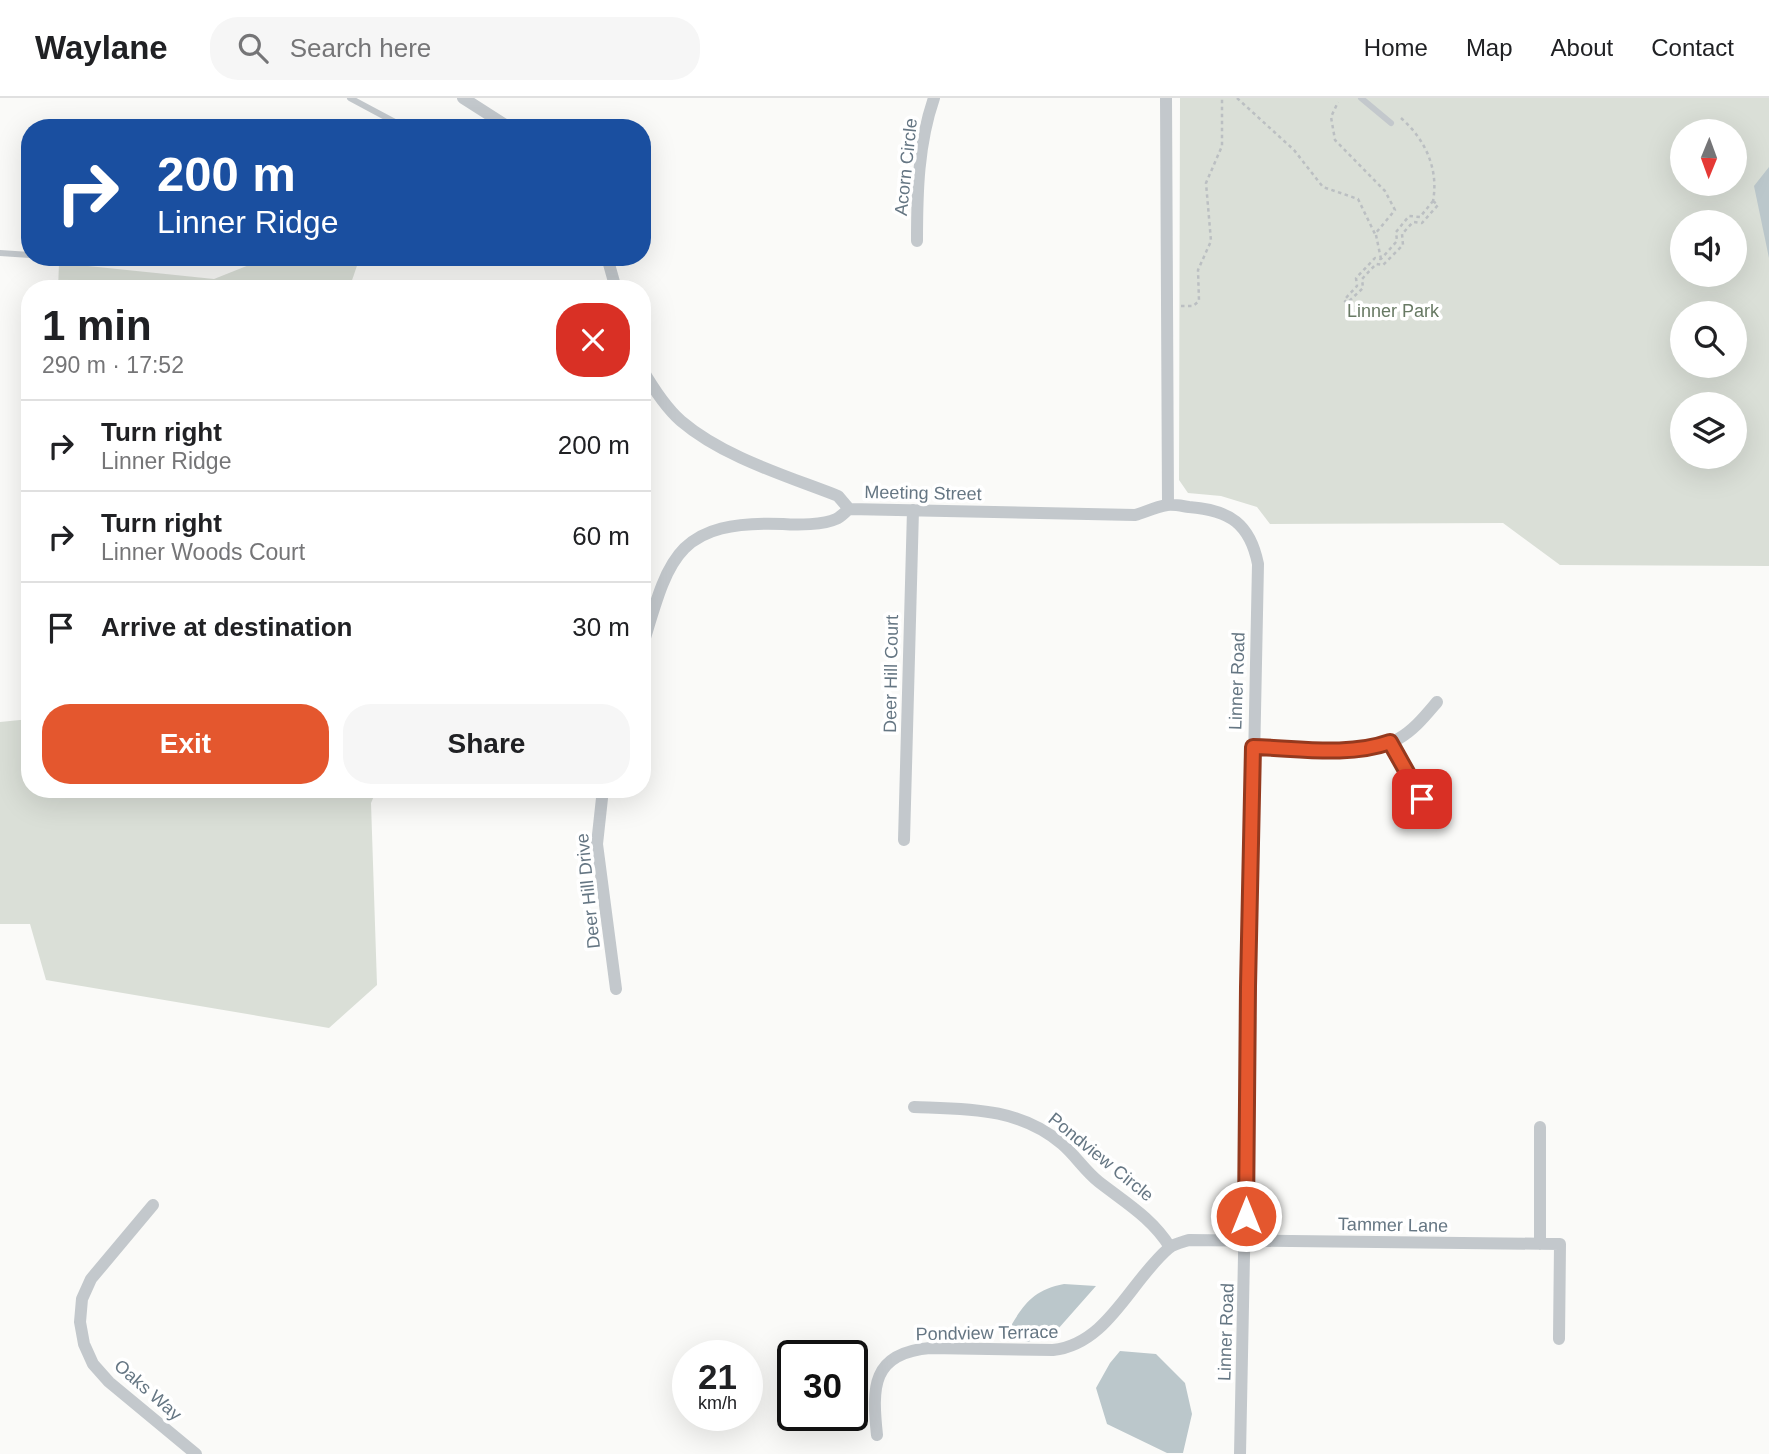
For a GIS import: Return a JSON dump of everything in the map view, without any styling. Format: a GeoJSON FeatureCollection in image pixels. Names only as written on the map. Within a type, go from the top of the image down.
{"type":"FeatureCollection","features":[{"type":"Feature","properties":{"kind":"street"},"geometry":{"type":"LineString","coordinates":[[463,98],[496,119]]}},
{"type":"Feature","properties":{"kind":"street","name":"Acorn Circle"},"geometry":{"type":"LineString","coordinates":[[917,242],[917,199],[922,148],[926,121],[934,98]]}},
{"type":"Feature","properties":{"kind":"street"},"geometry":{"type":"LineString","coordinates":[[1166,98],[1168,505]]}},
{"type":"Feature","properties":{"kind":"street","name":"Meeting Street"},"geometry":{"type":"LineString","coordinates":[[651,382],[680,420],[705,440],[838,496],[849,509],[1135,515],[1168,505]]}},
{"type":"Feature","properties":{"kind":"street","name":"Linner Road"},"geometry":{"type":"LineString","coordinates":[[1168,505],[1218,511],[1239,522],[1254,544],[1258,564],[1240,1454]]}},
{"type":"Feature","properties":{"kind":"street"},"geometry":{"type":"LineString","coordinates":[[651,620],[667,570],[682,551],[700,536],[723,527],[747,523],[800,525],[835,520],[849,509]]}},
{"type":"Feature","properties":{"kind":"street","name":"Deer Hill Court"},"geometry":{"type":"LineString","coordinates":[[904,839],[913,510]]}},
{"type":"Feature","properties":{"kind":"street"},"geometry":{"type":"LineString","coordinates":[[1253,747],[1349,750],[1373,748],[1390,742],[1417,725],[1437,702]]}},
{"type":"Feature","properties":{"kind":"street"},"geometry":{"type":"LineString","coordinates":[[1390,742],[1433,818]]}},
{"type":"Feature","properties":{"kind":"street","name":"Deer Hill Drive"},"geometry":{"type":"LineString","coordinates":[[602,798],[597,844],[616,989]]}},
{"type":"Feature","properties":{"kind":"street","name":"Pondview Circle"},"geometry":{"type":"LineString","coordinates":[[914,1107],[987,1110],[1003,1113],[1035,1126],[1062,1144],[1097,1181],[1146,1216],[1170,1247]]}},
{"type":"Feature","properties":{"kind":"street"},"geometry":{"type":"LineString","coordinates":[[1540,1127],[1540,1244],[1560,1244],[1559,1339]]}},
{"type":"Feature","properties":{"kind":"street","name":"Oaks Way"},"geometry":{"type":"LineString","coordinates":[[153,1205],[103,1261],[91,1279],[82,1299],[80,1322],[84,1344],[93,1364],[109,1382],[196,1454]]}},
{"type":"Feature","properties":{"kind":"street"},"geometry":{"type":"LineString","coordinates":[[1170,1247],[1189,1240],[1246,1241]]}},
{"type":"Feature","properties":{"kind":"street","name":"Tammer Lane"},"geometry":{"type":"LineString","coordinates":[[1246,1241],[1540,1244]]}},
{"type":"Feature","properties":{"kind":"street","name":"Pondview Terrace"},"geometry":{"type":"LineString","coordinates":[[877,1435],[875,1384],[884,1369],[897,1357],[913,1350],[930,1348],[1068,1349],[1095,1332],[1170,1247]]}},
{"type":"Feature","properties":{"kind":"lane"},"geometry":{"type":"LineString","coordinates":[[350,98],[389,119]]}},
{"type":"Feature","properties":{"kind":"lane"},"geometry":{"type":"LineString","coordinates":[[1361,98],[1391,123]]}},
{"type":"Feature","properties":{"kind":"lane"},"geometry":{"type":"LineString","coordinates":[[0,253],[21,255]]}},
{"type":"Feature","properties":{"kind":"path"},"geometry":{"type":"LineString","coordinates":[[1167,307],[1194,306],[1199,301],[1198,270],[1211,240],[1206,183],[1222,146],[1222,98]]}},
{"type":"Feature","properties":{"kind":"path"},"geometry":{"type":"LineString","coordinates":[[1237,98],[1294,150],[1324,187],[1358,199],[1375,234],[1381,259]]}},
{"type":"Feature","properties":{"kind":"path"},"geometry":{"type":"LineString","coordinates":[[1338,102],[1331,117],[1335,140],[1385,191],[1395,210],[1375,234]]}},
{"type":"Feature","properties":{"kind":"path"},"geometry":{"type":"LineString","coordinates":[[1381,259],[1396,241],[1396,232],[1409,216],[1420,217],[1433,201],[1436,185],[1429,155],[1414,129],[1396,114]]}},
{"type":"Feature","properties":{"kind":"path"},"geometry":{"type":"LineString","coordinates":[[1381,259],[1375,258],[1356,278],[1357,286],[1344,300],[1348,303],[1363,288],[1362,279],[1376,264],[1383,265],[1403,245],[1402,234],[1413,222],[1422,223],[1438,205],[1433,201]]}},
{"type":"Feature","properties":{"kind":"green space","name":"Linner Park"},"geometry":{"type":"Polygon","coordinates":[[[1180,98],[1769,98],[1769,566],[1560,565],[1503,523],[1270,524],[1257,507],[1221,496],[1188,493],[1179,480],[1180,98]]]}},
{"type":"Feature","properties":{"kind":"green space"},"geometry":{"type":"Polygon","coordinates":[[[59,266],[88,266],[214,279],[246,266],[357,266],[352,280],[58,280],[59,266]]]}},
{"type":"Feature","properties":{"kind":"green space"},"geometry":{"type":"Polygon","coordinates":[[[21,720],[21,798],[373,798],[371,803],[377,985],[329,1028],[46,980],[30,924],[0,924],[0,722],[21,720]]]}},
{"type":"Feature","properties":{"kind":"shaded area"},"geometry":{"type":"Polygon","coordinates":[[[1769,167],[1769,258],[1754,186],[1769,167]]]}},
{"type":"Feature","properties":{"kind":"shaded area"},"geometry":{"type":"Polygon","coordinates":[[[1064,1284],[1096,1286],[1058,1329],[1028,1342],[1005,1336],[1028,1302],[1043,1291],[1064,1284]]]}},
{"type":"Feature","properties":{"kind":"shaded area"},"geometry":{"type":"Polygon","coordinates":[[[1120,1351],[1156,1354],[1185,1383],[1192,1414],[1183,1453],[1167,1453],[1107,1424],[1096,1388],[1120,1351]]]}},
{"type":"Feature","properties":{"kind":"route"},"geometry":{"type":"LineString","coordinates":[[1246,1216],[1253,747],[1349,750],[1373,748],[1390,742],[1422,799]]}}]}
